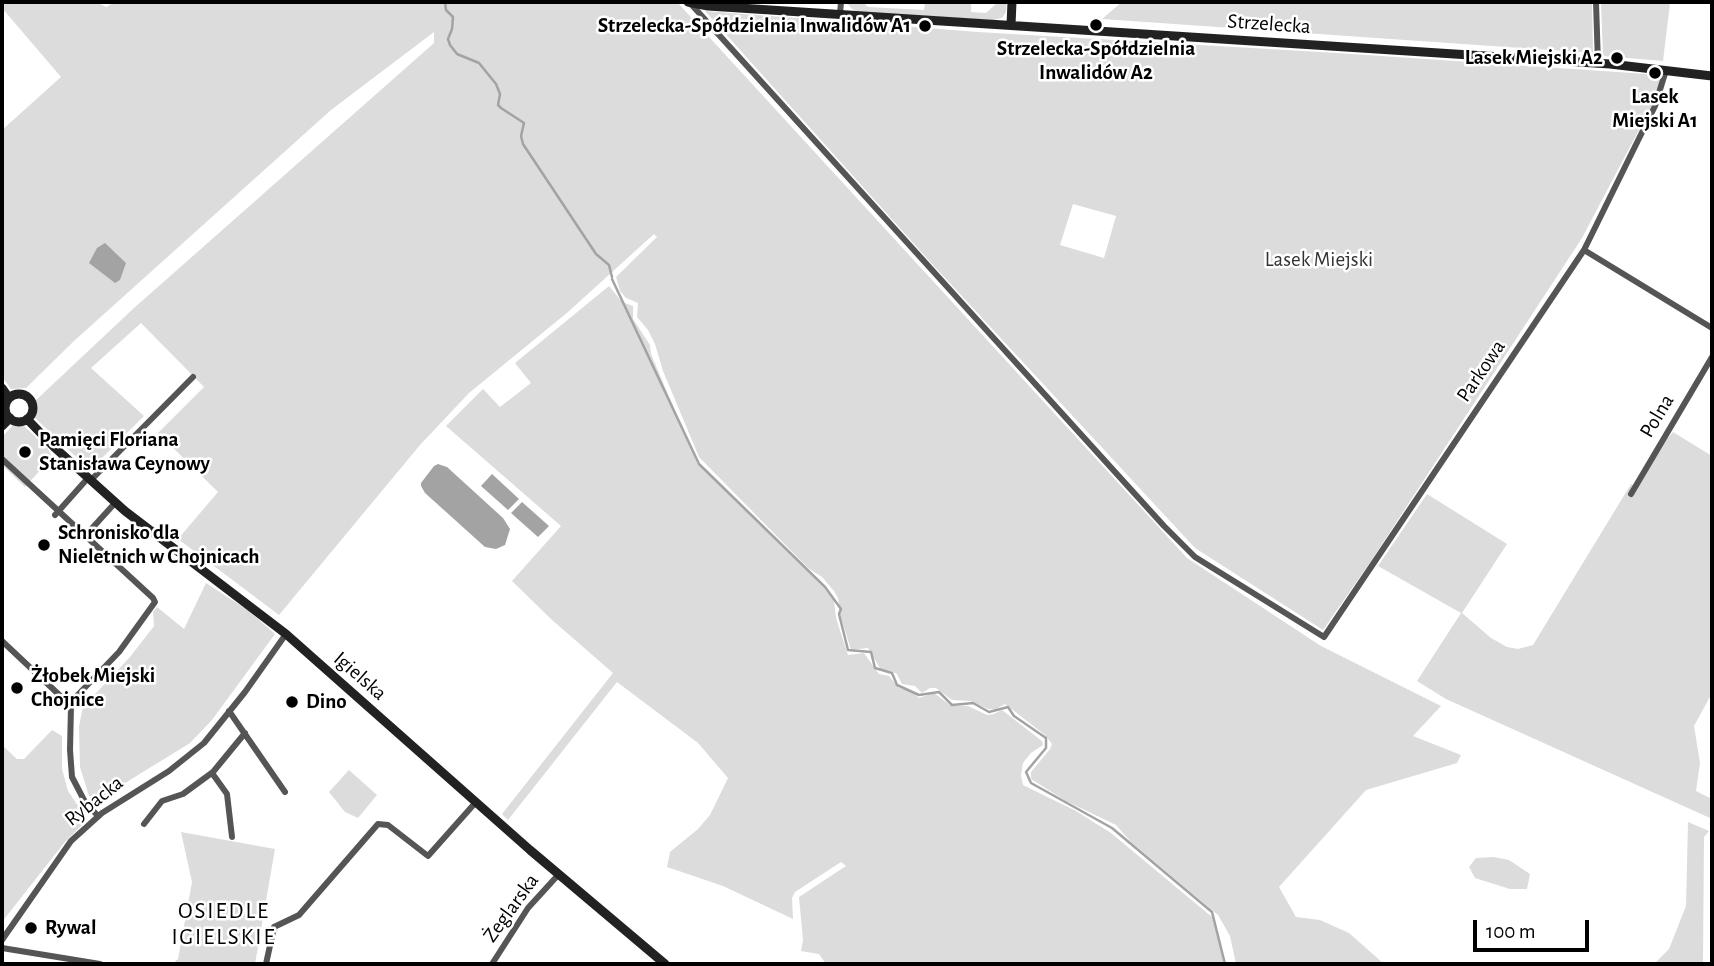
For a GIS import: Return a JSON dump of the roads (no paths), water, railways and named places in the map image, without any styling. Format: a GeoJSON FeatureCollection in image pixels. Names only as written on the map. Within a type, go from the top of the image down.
{"type":"FeatureCollection","features":[{"type":"Feature","properties":{"kind":"street"},"geometry":{"type":"LineString","coordinates":[[840,14],[841,2]]}},
{"type":"Feature","properties":{"kind":"street"},"geometry":{"type":"LineString","coordinates":[[1011,25],[1012,2]]}},
{"type":"Feature","properties":{"kind":"street"},"geometry":{"type":"LineString","coordinates":[[1596,2],[1598,64]]}},
{"type":"Feature","properties":{"kind":"street","name":"Strzelecka"},"geometry":{"type":"LineString","coordinates":[[689,3],[1598,64],[1666,69],[1712,76]]}},
{"type":"Feature","properties":{"kind":"street","name":"Strzelecka"},"geometry":{"type":"LineString","coordinates":[[689,3],[1092,449],[1195,557],[1324,637]]}},
{"type":"Feature","properties":{"kind":"street","name":"Parkowa"},"geometry":{"type":"LineString","coordinates":[[1324,637],[1584,250],[1655,106],[1666,69]]}},
{"type":"Feature","properties":{"kind":"street"},"geometry":{"type":"LineString","coordinates":[[1584,250],[1712,328]]}},
{"type":"Feature","properties":{"kind":"street","name":"Polna"},"geometry":{"type":"LineString","coordinates":[[1631,494],[1712,357]]}},
{"type":"Feature","properties":{"kind":"street"},"geometry":{"type":"LineString","coordinates":[[56,513],[193,377]]}},
{"type":"Feature","properties":{"kind":"street"},"geometry":{"type":"LineString","coordinates":[[2,388],[9,398]]}},
{"type":"Feature","properties":{"kind":"street"},"geometry":{"type":"LineString","coordinates":[[21,394],[30,399],[32,412],[27,419],[20,422],[10,418],[5,410],[9,398],[21,394]]}},
{"type":"Feature","properties":{"kind":"street"},"geometry":{"type":"LineString","coordinates":[[2,426],[10,418]]}},
{"type":"Feature","properties":{"kind":"street","name":"Igielska"},"geometry":{"type":"LineString","coordinates":[[27,419],[115,502],[286,634],[665,964]]}},
{"type":"Feature","properties":{"kind":"street"},"geometry":{"type":"LineString","coordinates":[[2,459],[56,513],[85,536],[155,602],[119,652],[70,703],[72,776],[85,802],[98,816]]}},
{"type":"Feature","properties":{"kind":"street"},"geometry":{"type":"LineString","coordinates":[[85,536],[115,502]]}},
{"type":"Feature","properties":{"kind":"street","name":"Rybacka"},"geometry":{"type":"LineString","coordinates":[[2,940],[71,841],[98,816],[188,757],[204,743],[286,634]]}},
{"type":"Feature","properties":{"kind":"street"},"geometry":{"type":"LineString","coordinates":[[2,640],[70,703]]}},
{"type":"Feature","properties":{"kind":"street"},"geometry":{"type":"LineString","coordinates":[[229,711],[285,792]]}},
{"type":"Feature","properties":{"kind":"street"},"geometry":{"type":"LineString","coordinates":[[144,824],[162,801],[183,794],[212,773],[245,733]]}},
{"type":"Feature","properties":{"kind":"street"},"geometry":{"type":"LineString","coordinates":[[212,773],[227,794],[232,836]]}},
{"type":"Feature","properties":{"kind":"street"},"geometry":{"type":"LineString","coordinates":[[265,964],[274,927],[299,915],[378,824],[387,825],[428,856],[476,802]]}},
{"type":"Feature","properties":{"kind":"street","name":"Żeglarska"},"geometry":{"type":"LineString","coordinates":[[492,964],[528,908],[559,874]]}},
{"type":"Feature","properties":{"kind":"street"},"geometry":{"type":"LineString","coordinates":[[2,947],[100,964]]}},
{"type":"Feature","properties":{"kind":"waterway"},"geometry":{"type":"LineString","coordinates":[[445,2],[446,10],[453,17],[448,39],[450,45],[457,54],[479,63],[496,84],[500,94],[498,105],[524,123],[521,136],[523,144],[596,254],[609,265],[612,277]]}},
{"type":"Feature","properties":{"kind":"waterway"},"geometry":{"type":"LineString","coordinates":[[612,279],[699,464],[825,587],[841,609],[839,614],[848,650],[871,652],[875,668],[892,673],[897,685],[919,695],[939,692],[952,705],[973,703],[989,712],[1008,707],[1014,716],[1046,738],[1046,748],[1026,772],[1031,783],[1112,828],[1212,912],[1225,964]]}},
{"type":"Feature","properties":{"kind":"place","name":"Strzelecka-Spółdzielnia Inwalidów A2"},"geometry":{"type":"Point","coordinates":[1096,25]}},
{"type":"Feature","properties":{"kind":"place","name":"Strzelecka-Spółdzielnia Inwalidów A1"},"geometry":{"type":"Point","coordinates":[925,26]}},
{"type":"Feature","properties":{"kind":"place","name":"Lasek Miejski A2"},"geometry":{"type":"Point","coordinates":[1617,58]}},
{"type":"Feature","properties":{"kind":"place","name":"Lasek Miejski A1"},"geometry":{"type":"Point","coordinates":[1655,73]}},
{"type":"Feature","properties":{"kind":"place","name":"Pamięci Floriana Stanisława Ceynowy"},"geometry":{"type":"Point","coordinates":[25,452]}},
{"type":"Feature","properties":{"kind":"place","name":"Schronisko dla Nieletnich w Chojnicach"},"geometry":{"type":"Point","coordinates":[44,545]}},
{"type":"Feature","properties":{"kind":"place","name":"Żłobek Miejski Chojnice"},"geometry":{"type":"Point","coordinates":[17,688]}},
{"type":"Feature","properties":{"kind":"place","name":"Dino"},"geometry":{"type":"Point","coordinates":[292,702]}},
{"type":"Feature","properties":{"kind":"place","name":"Rywal"},"geometry":{"type":"Point","coordinates":[31,928]}},
{"type":"Feature","properties":{"kind":"district","name":"OSIEDLE IGIELSKIE"},"geometry":{"type":"Point","coordinates":[224,924]}},
{"type":"Feature","properties":{"kind":"park label","name":"Lasek Miejski"},"geometry":{"type":"Point","coordinates":[1319,260]}}]}
